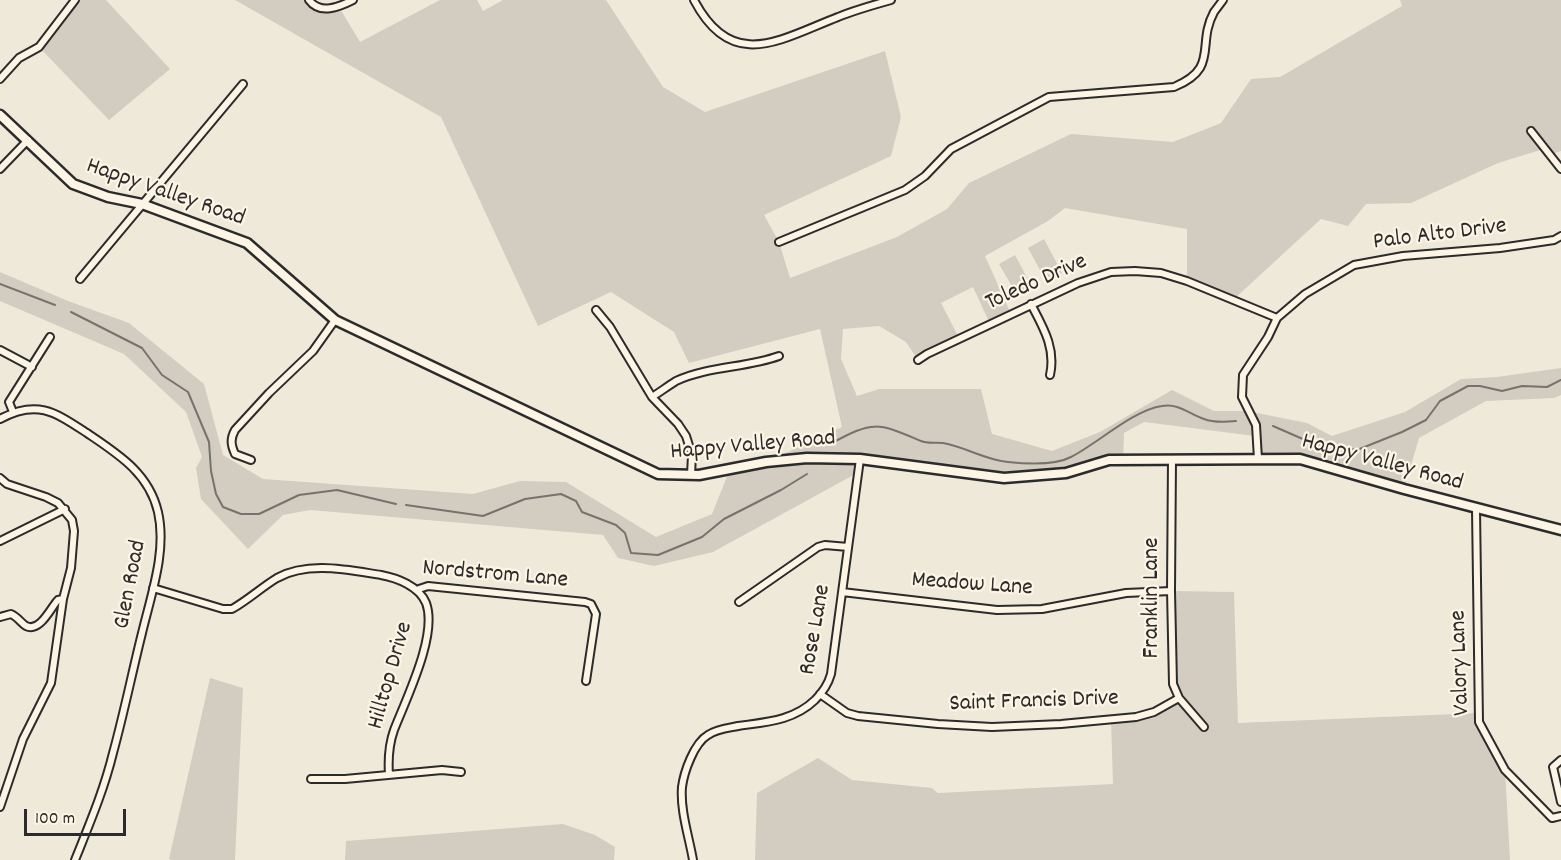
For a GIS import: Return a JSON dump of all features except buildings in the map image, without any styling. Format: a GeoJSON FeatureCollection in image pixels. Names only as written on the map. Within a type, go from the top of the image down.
{"type":"FeatureCollection","features":[{"type":"Feature","properties":{"kind":"street"},"geometry":{"type":"LineString","coordinates":[[0,79],[19,58],[39,47],[75,0]]}},
{"type":"Feature","properties":{"kind":"street"},"geometry":{"type":"LineString","coordinates":[[309,0],[311,4],[322,9],[339,8],[353,0]]}},
{"type":"Feature","properties":{"kind":"street"},"geometry":{"type":"LineString","coordinates":[[694,0],[703,16],[716,30],[732,40],[748,45],[776,43],[848,13],[891,0]]}},
{"type":"Feature","properties":{"kind":"street"},"geometry":{"type":"LineString","coordinates":[[779,242],[905,190],[925,176],[951,149],[1049,98],[1174,87],[1190,80],[1204,63],[1209,28],[1214,12],[1223,0]]}},
{"type":"Feature","properties":{"kind":"street"},"geometry":{"type":"LineString","coordinates":[[80,279],[243,84]]}},
{"type":"Feature","properties":{"kind":"street","name":"Happy Valley Road"},"geometry":{"type":"LineString","coordinates":[[0,115],[73,184],[108,197],[142,204],[247,243],[335,320],[658,474],[699,475],[766,462],[807,458],[860,459],[1004,478],[1066,473],[1109,460],[1300,459],[1476,509],[1561,530]]}},
{"type":"Feature","properties":{"kind":"street"},"geometry":{"type":"LineString","coordinates":[[1531,131],[1538,143],[1561,169]]}},
{"type":"Feature","properties":{"kind":"street"},"geometry":{"type":"LineString","coordinates":[[0,169],[28,140]]}},
{"type":"Feature","properties":{"kind":"street","name":"Palo Alto Drive"},"geometry":{"type":"LineString","coordinates":[[1258,459],[1256,425],[1242,397],[1243,375],[1268,337],[1277,318],[1305,294],[1354,265],[1403,255],[1500,248],[1554,240],[1561,236]]}},
{"type":"Feature","properties":{"kind":"street","name":"Toledo Drive"},"geometry":{"type":"LineString","coordinates":[[918,360],[1031,304],[1095,276],[1135,271],[1161,273],[1187,281],[1277,318]]}},
{"type":"Feature","properties":{"kind":"street"},"geometry":{"type":"LineString","coordinates":[[1031,304],[1050,340],[1053,365],[1050,375]]}},
{"type":"Feature","properties":{"kind":"street"},"geometry":{"type":"LineString","coordinates":[[596,310],[610,327],[652,397],[678,424],[686,436],[692,454],[691,475]]}},
{"type":"Feature","properties":{"kind":"street"},"geometry":{"type":"LineString","coordinates":[[250,460],[235,454],[231,446],[235,430],[268,393],[313,351],[335,320]]}},
{"type":"Feature","properties":{"kind":"street"},"geometry":{"type":"LineString","coordinates":[[13,412],[9,402],[50,337]]}},
{"type":"Feature","properties":{"kind":"street"},"geometry":{"type":"LineString","coordinates":[[0,350],[32,367]]}},
{"type":"Feature","properties":{"kind":"street"},"geometry":{"type":"LineString","coordinates":[[652,397],[677,381],[715,370],[763,362],[779,356]]}},
{"type":"Feature","properties":{"kind":"street","name":"Glen Road"},"geometry":{"type":"LineString","coordinates":[[0,419],[13,412],[29,408],[44,410],[62,417],[123,457],[136,469],[151,494],[158,512],[160,548],[153,588],[113,754],[98,803],[75,860]]}},
{"type":"Feature","properties":{"kind":"street","name":"Rose Lane"},"geometry":{"type":"LineString","coordinates":[[693,860],[682,787],[697,745],[708,735],[724,729],[782,719],[797,714],[828,686],[860,459]]}},
{"type":"Feature","properties":{"kind":"street","name":"Franklin Lane"},"geometry":{"type":"LineString","coordinates":[[1172,459],[1173,684],[1179,698],[1204,726]]}},
{"type":"Feature","properties":{"kind":"street"},"geometry":{"type":"LineString","coordinates":[[0,478],[7,483],[46,497],[64,509],[72,520],[74,531],[71,568],[63,598],[51,683],[23,739],[0,807]]}},
{"type":"Feature","properties":{"kind":"street"},"geometry":{"type":"LineString","coordinates":[[0,541],[64,509]]}},
{"type":"Feature","properties":{"kind":"street","name":"Valory Lane"},"geometry":{"type":"LineString","coordinates":[[1476,509],[1479,722],[1505,770],[1552,818],[1561,816]]}},
{"type":"Feature","properties":{"kind":"street"},"geometry":{"type":"LineString","coordinates":[[739,602],[818,547],[825,545],[848,547]]}},
{"type":"Feature","properties":{"kind":"street","name":"Nordstrom Lane"},"geometry":{"type":"LineString","coordinates":[[153,588],[223,609],[232,609],[278,578],[294,571],[342,569],[390,577],[416,590],[428,586],[585,602],[591,604],[596,614],[586,681]]}},
{"type":"Feature","properties":{"kind":"street","name":"Hilltop Drive"},"geometry":{"type":"LineString","coordinates":[[389,775],[388,760],[393,731],[411,690],[427,629],[428,613],[425,601],[416,590]]}},
{"type":"Feature","properties":{"kind":"street","name":"Meadow Lane"},"geometry":{"type":"LineString","coordinates":[[842,592],[997,610],[1042,609],[1126,593],[1171,591]]}},
{"type":"Feature","properties":{"kind":"street"},"geometry":{"type":"LineString","coordinates":[[0,617],[11,614],[17,616],[26,626],[36,626],[42,622],[58,600],[63,598]]}},
{"type":"Feature","properties":{"kind":"street","name":"Saint Francis Drive"},"geometry":{"type":"LineString","coordinates":[[820,694],[848,713],[858,716],[992,727],[1121,719],[1154,712],[1179,698]]}},
{"type":"Feature","properties":{"kind":"street"},"geometry":{"type":"LineString","coordinates":[[1561,760],[1553,767],[1561,802]]}},
{"type":"Feature","properties":{"kind":"street"},"geometry":{"type":"LineString","coordinates":[[311,779],[345,779],[442,770],[461,772]]}},
{"type":"Feature","properties":{"kind":"shaded area"},"geometry":{"type":"Polygon","coordinates":[[[75,0],[106,0],[170,69],[109,120],[39,47],[75,0]]]}},
{"type":"Feature","properties":{"kind":"shaded area"},"geometry":{"type":"Polygon","coordinates":[[[235,0],[309,0],[311,4],[339,7],[360,42],[440,0],[477,0],[483,11],[503,0],[606,0],[663,87],[705,112],[885,51],[901,117],[891,156],[764,215],[779,242],[790,278],[897,237],[947,209],[969,183],[1071,134],[1173,142],[1221,123],[1251,79],[1280,77],[1402,6],[1400,0],[1561,0],[1561,151],[1550,155],[1547,148],[1498,163],[1411,203],[1366,204],[1348,226],[1321,219],[1233,300],[1187,281],[1187,229],[1065,208],[1048,221],[985,256],[1011,314],[990,324],[973,287],[941,303],[959,338],[918,360],[906,342],[879,326],[843,329],[841,359],[857,396],[879,389],[981,389],[992,434],[1052,451],[1100,432],[1172,390],[1214,411],[1247,411],[1307,423],[1332,436],[1405,412],[1461,379],[1497,377],[1561,368],[1561,395],[1554,398],[1486,401],[1419,438],[1404,489],[1317,463],[1258,459],[1255,436],[1144,422],[1124,433],[1123,460],[1066,473],[1004,478],[860,459],[859,472],[713,552],[654,566],[618,558],[603,535],[310,510],[283,515],[248,549],[201,499],[196,468],[202,457],[186,412],[124,354],[0,301],[0,272],[68,301],[129,323],[204,384],[223,455],[263,479],[473,494],[520,481],[566,482],[656,537],[712,514],[730,469],[766,462],[842,427],[820,329],[689,363],[674,332],[611,292],[538,326],[441,117],[235,0]]]}},
{"type":"Feature","properties":{"kind":"shaded area"},"geometry":{"type":"Polygon","coordinates":[[[1044,239],[1062,273],[1046,281],[1028,248],[1044,239]]]}},
{"type":"Feature","properties":{"kind":"shaded area"},"geometry":{"type":"Polygon","coordinates":[[[1015,255],[1033,289],[1018,297],[999,264],[1015,255]]]}},
{"type":"Feature","properties":{"kind":"shaded area"},"geometry":{"type":"Polygon","coordinates":[[[1171,591],[1234,592],[1238,723],[1479,713],[1479,722],[1505,770],[1510,860],[755,860],[757,793],[818,758],[852,780],[932,788],[938,793],[1113,784],[1111,720],[1136,717],[1179,698],[1173,684],[1171,591]]]}},
{"type":"Feature","properties":{"kind":"shaded area"},"geometry":{"type":"Polygon","coordinates":[[[210,678],[243,688],[235,860],[172,860],[169,859],[210,678]]]}},
{"type":"Feature","properties":{"kind":"shaded area"},"geometry":{"type":"Polygon","coordinates":[[[563,824],[595,835],[615,847],[614,860],[345,860],[346,841],[563,824]]]}},
{"type":"Feature","properties":{"kind":"waterway"},"geometry":{"type":"LineString","coordinates":[[0,284],[55,305]]}},
{"type":"Feature","properties":{"kind":"waterway"},"geometry":{"type":"LineString","coordinates":[[71,312],[142,348],[162,375],[188,392],[209,442],[211,471],[216,494],[223,507],[241,514],[259,514],[299,495],[337,490],[396,504]]}},
{"type":"Feature","properties":{"kind":"waterway"},"geometry":{"type":"LineString","coordinates":[[1273,426],[1312,443],[1357,450],[1426,420],[1440,401],[1468,386],[1502,391],[1522,386],[1547,387],[1561,380]]}},
{"type":"Feature","properties":{"kind":"waterway"},"geometry":{"type":"LineString","coordinates":[[832,443],[858,430],[876,427],[895,430],[924,442],[951,445],[1000,461],[1040,464],[1071,457],[1127,420],[1162,406],[1179,407],[1212,421],[1236,421]]}},
{"type":"Feature","properties":{"kind":"waterway"},"geometry":{"type":"LineString","coordinates":[[406,505],[483,516],[525,499],[561,494],[576,501],[582,512],[616,525],[625,533],[631,553],[658,555],[702,537],[724,519],[807,474]]}}]}
